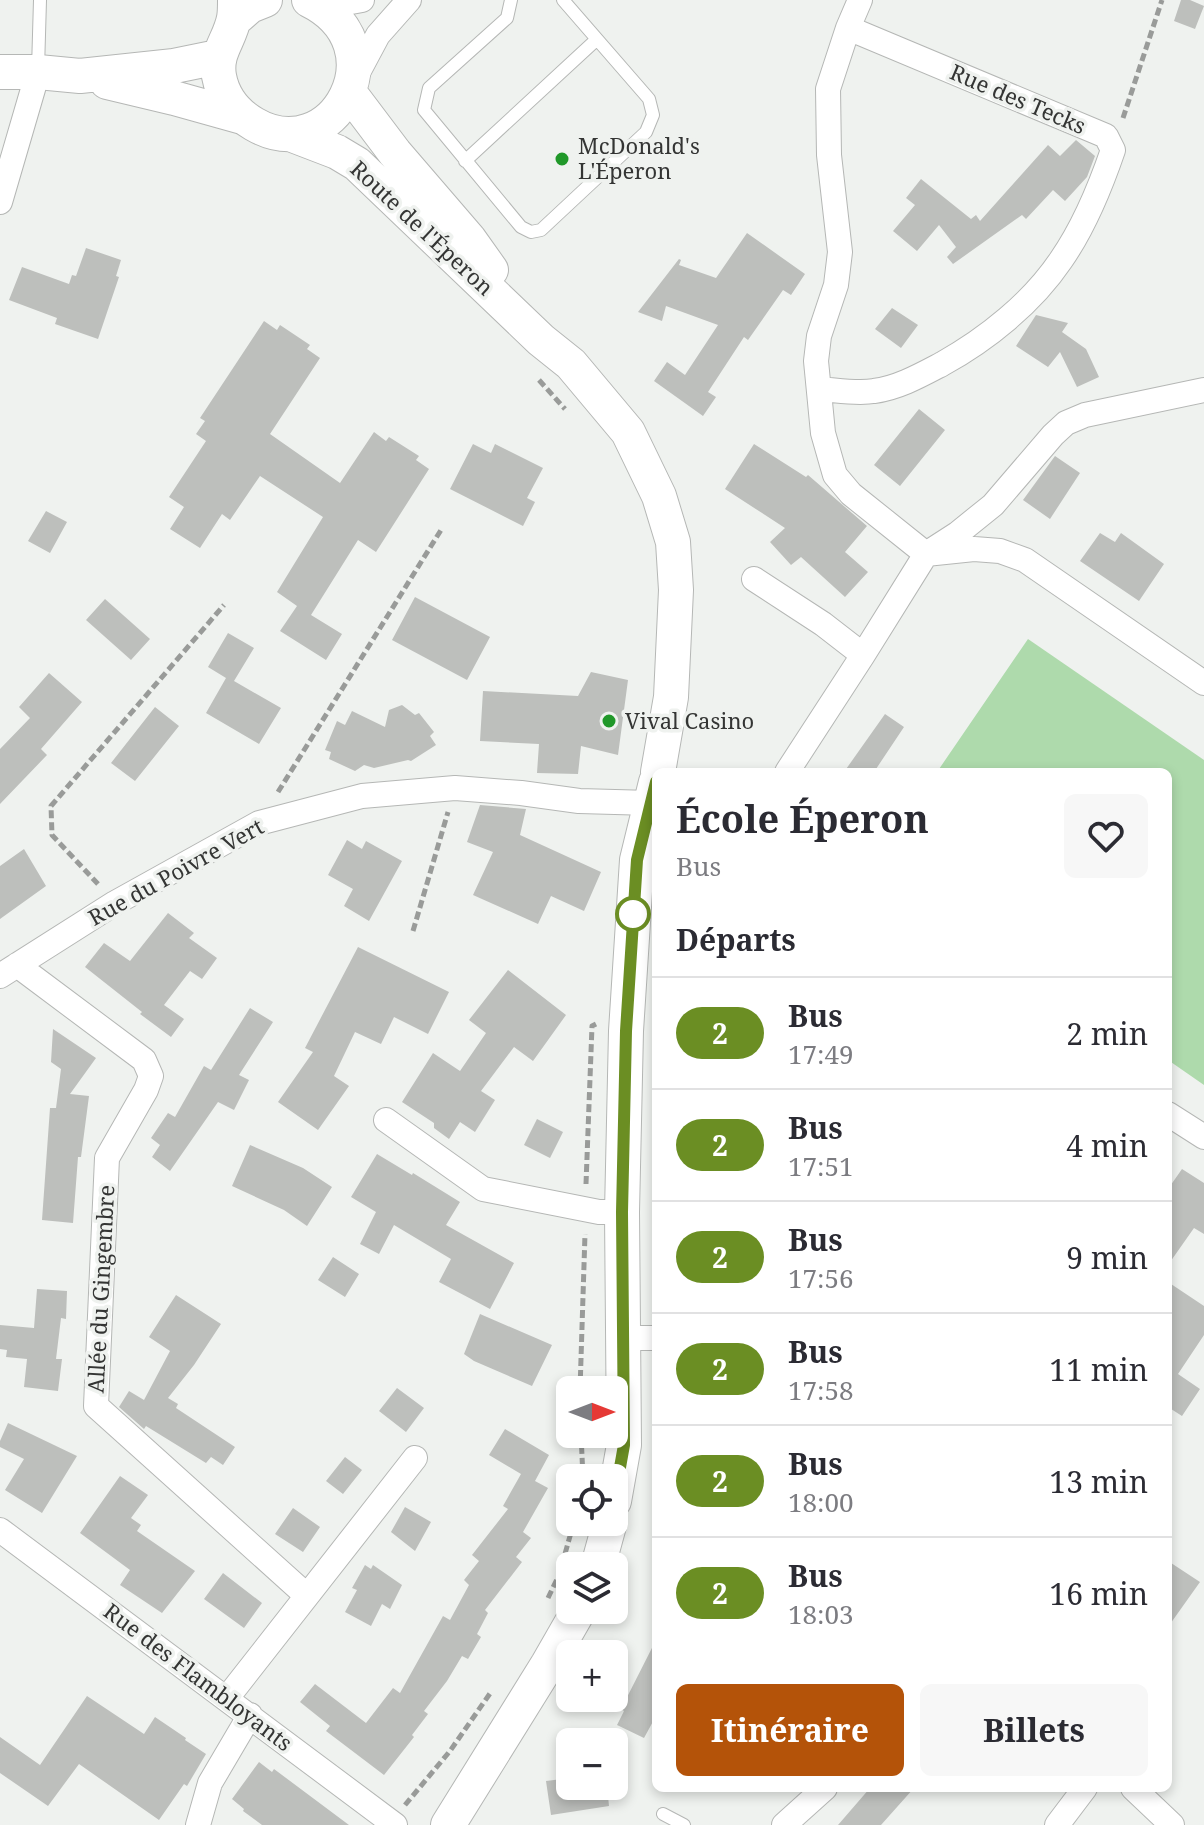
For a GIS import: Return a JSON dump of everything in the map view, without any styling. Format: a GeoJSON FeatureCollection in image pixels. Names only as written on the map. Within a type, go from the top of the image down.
{"type":"FeatureCollection","features":[{"type":"Feature","properties":{"kind":"main road"},"geometry":{"type":"LineString","coordinates":[[242,117],[223,90],[218,74],[218,57],[234,10],[265,0]]}},
{"type":"Feature","properties":{"kind":"main road"},"geometry":{"type":"LineString","coordinates":[[290,134],[311,129],[329,119],[341,108],[350,89],[354,56],[344,28],[316,4]]}},
{"type":"Feature","properties":{"kind":"main road"},"geometry":{"type":"LineString","coordinates":[[0,72],[80,76],[174,66],[218,57]]}},
{"type":"Feature","properties":{"kind":"main road","name":"Route de l'Éperon"},"geometry":{"type":"LineString","coordinates":[[80,76],[242,117],[265,130],[290,134],[337,152],[357,164],[541,340],[571,364],[628,432],[659,496],[673,542],[676,590],[671,697],[658,768]]}},
{"type":"Feature","properties":{"kind":"main road","name":"Route de l'Éperon"},"geometry":{"type":"LineString","coordinates":[[350,89],[395,153],[469,239],[541,340]]}},
{"type":"Feature","properties":{"kind":"main road","name":"Route de l'Éperon"},"geometry":{"type":"LineString","coordinates":[[621,1464],[640,1338],[622,1212],[626,1031],[637,860],[652,798]]}},
{"type":"Feature","properties":{"kind":"main road"},"geometry":{"type":"LineString","coordinates":[[448,1825],[548,1664],[558,1624]]}},
{"type":"Feature","properties":{"kind":"street"},"geometry":{"type":"LineString","coordinates":[[316,4],[362,0]]}},
{"type":"Feature","properties":{"kind":"street"},"geometry":{"type":"LineString","coordinates":[[350,89],[378,35],[409,0]]}},
{"type":"Feature","properties":{"kind":"street"},"geometry":{"type":"LineString","coordinates":[[860,0],[828,89],[829,155],[840,252],[836,285],[819,336],[816,361],[823,433],[835,475],[851,494],[926,554],[974,549],[1000,551],[1025,560],[1204,683]]}},
{"type":"Feature","properties":{"kind":"street","name":"Rue des Tecks"},"geometry":{"type":"LineString","coordinates":[[848,28],[1106,136],[1113,150]]}},
{"type":"Feature","properties":{"kind":"street"},"geometry":{"type":"LineString","coordinates":[[0,202],[38,72]]}},
{"type":"Feature","properties":{"kind":"street"},"geometry":{"type":"LineString","coordinates":[[819,389],[874,392],[914,379],[956,356],[1011,315],[1036,292],[1061,261],[1090,207],[1113,150]]}},
{"type":"Feature","properties":{"kind":"street"},"geometry":{"type":"LineString","coordinates":[[790,768],[926,554],[993,505],[1066,423],[1085,415],[1204,390]]}},
{"type":"Feature","properties":{"kind":"street"},"geometry":{"type":"LineString","coordinates":[[754,579],[823,624],[863,655]]}},
{"type":"Feature","properties":{"kind":"street","name":"Rue du Poivre Vert"},"geometry":{"type":"LineString","coordinates":[[9,971],[115,903],[259,823],[362,796],[455,788],[579,801],[652,787]]}},
{"type":"Feature","properties":{"kind":"street","name":"Allée du Gingembre"},"geometry":{"type":"LineString","coordinates":[[9,971],[144,1060],[151,1076],[107,1158],[96,1406],[306,1595]]}},
{"type":"Feature","properties":{"kind":"street"},"geometry":{"type":"LineString","coordinates":[[1172,1117],[1204,1137]]}},
{"type":"Feature","properties":{"kind":"street"},"geometry":{"type":"LineString","coordinates":[[386,1120],[483,1189],[599,1212],[622,1212]]}},
{"type":"Feature","properties":{"kind":"street"},"geometry":{"type":"LineString","coordinates":[[227,1698],[415,1458]]}},
{"type":"Feature","properties":{"kind":"street","name":"Rue des Flambloyants"},"geometry":{"type":"LineString","coordinates":[[0,1530],[250,1715],[398,1818]]}},
{"type":"Feature","properties":{"kind":"street"},"geometry":{"type":"LineString","coordinates":[[198,1825],[210,1783],[250,1715]]}},
{"type":"Feature","properties":{"kind":"street"},"geometry":{"type":"LineString","coordinates":[[784,1825],[821,1792]]}},
{"type":"Feature","properties":{"kind":"street"},"geometry":{"type":"LineString","coordinates":[[1057,1825],[1082,1792]]}},
{"type":"Feature","properties":{"kind":"street"},"geometry":{"type":"LineString","coordinates":[[1137,1792],[1172,1825]]}},
{"type":"Feature","properties":{"kind":"lane"},"geometry":{"type":"LineString","coordinates":[[38,72],[40,0]]}},
{"type":"Feature","properties":{"kind":"lane"},"geometry":{"type":"LineString","coordinates":[[511,0],[507,18],[429,88],[424,110],[521,227],[531,232],[541,230],[646,132],[653,115],[649,99],[563,0]]}},
{"type":"Feature","properties":{"kind":"lane"},"geometry":{"type":"LineString","coordinates":[[465,161],[596,40]]}},
{"type":"Feature","properties":{"kind":"lane"},"geometry":{"type":"LineString","coordinates":[[663,1814],[684,1825]]}},
{"type":"Feature","properties":{"kind":"path"},"geometry":{"type":"LineString","coordinates":[[1113,150],[1162,0]]}},
{"type":"Feature","properties":{"kind":"path"},"geometry":{"type":"LineString","coordinates":[[533,373],[572,415]]}},
{"type":"Feature","properties":{"kind":"path"},"geometry":{"type":"LineString","coordinates":[[259,823],[441,530]]}},
{"type":"Feature","properties":{"kind":"path"},"geometry":{"type":"LineString","coordinates":[[115,903],[52,835],[51,806],[224,605]]}},
{"type":"Feature","properties":{"kind":"path"},"geometry":{"type":"LineString","coordinates":[[413,931],[455,788]]}},
{"type":"Feature","properties":{"kind":"path"},"geometry":{"type":"LineString","coordinates":[[580,1376],[585,1228]]}},
{"type":"Feature","properties":{"kind":"path"},"geometry":{"type":"LineString","coordinates":[[398,1818],[495,1687]]}},
{"type":"Feature","properties":{"kind":"green space"},"geometry":{"type":"Polygon","coordinates":[[[1028,639],[1204,760],[1204,1085],[1172,1063],[1172,768],[940,768],[1028,639]]]}},
{"type":"Feature","properties":{"kind":"building"},"geometry":{"type":"Polygon","coordinates":[[[1181,0],[1204,6],[1195,29],[1174,21],[1181,0]]]}},
{"type":"Feature","properties":{"kind":"building"},"geometry":{"type":"Polygon","coordinates":[[[1076,140],[1095,156],[1087,177],[1065,201],[1053,190],[1026,219],[1022,215],[953,264],[947,257],[956,247],[939,225],[917,251],[893,231],[915,205],[906,198],[921,179],[971,219],[976,215],[980,221],[1048,145],[1060,156],[1076,140]]]}},
{"type":"Feature","properties":{"kind":"building"},"geometry":{"type":"Polygon","coordinates":[[[747,233],[805,274],[791,295],[783,290],[748,340],[744,337],[708,392],[716,397],[703,416],[654,381],[667,362],[685,375],[718,325],[666,306],[662,321],[638,312],[679,259],[679,265],[716,278],[747,233]]]}},
{"type":"Feature","properties":{"kind":"building"},"geometry":{"type":"Polygon","coordinates":[[[86,248],[121,260],[116,276],[119,277],[98,339],[55,324],[57,318],[9,300],[22,267],[69,284],[72,275],[76,276],[86,248]]]}},
{"type":"Feature","properties":{"kind":"building"},"geometry":{"type":"Polygon","coordinates":[[[892,308],[918,325],[901,348],[875,329],[892,308]]]}},
{"type":"Feature","properties":{"kind":"building"},"geometry":{"type":"Polygon","coordinates":[[[1036,315],[1068,323],[1062,332],[1086,349],[1099,377],[1077,387],[1060,352],[1048,367],[1016,346],[1036,315]]]}},
{"type":"Feature","properties":{"kind":"building"},"geometry":{"type":"Polygon","coordinates":[[[264,321],[277,330],[280,325],[310,345],[307,349],[320,358],[270,434],[340,483],[374,432],[386,441],[389,437],[419,456],[416,460],[429,469],[376,552],[358,540],[311,615],[342,634],[326,660],[280,631],[297,606],[277,592],[323,517],[260,476],[230,520],[222,514],[200,548],[170,529],[184,507],[169,497],[206,441],[196,434],[205,421],[200,418],[264,321]]]}},
{"type":"Feature","properties":{"kind":"building"},"geometry":{"type":"Polygon","coordinates":[[[919,409],[945,430],[900,486],[874,465],[919,409]]]}},
{"type":"Feature","properties":{"kind":"building"},"geometry":{"type":"Polygon","coordinates":[[[473,444],[491,453],[495,444],[543,468],[527,498],[535,502],[523,526],[450,489],[473,444]]]}},
{"type":"Feature","properties":{"kind":"building"},"geometry":{"type":"Polygon","coordinates":[[[754,444],[806,477],[808,475],[867,526],[845,552],[868,572],[845,597],[801,557],[791,565],[770,542],[785,528],[725,489],[754,444]]]}},
{"type":"Feature","properties":{"kind":"building"},"geometry":{"type":"Polygon","coordinates":[[[1055,456],[1080,473],[1050,519],[1023,500],[1055,456]]]}},
{"type":"Feature","properties":{"kind":"building"},"geometry":{"type":"Polygon","coordinates":[[[46,511],[67,522],[50,553],[28,541],[46,511]]]}},
{"type":"Feature","properties":{"kind":"building"},"geometry":{"type":"Polygon","coordinates":[[[1100,533],[1115,542],[1121,533],[1164,564],[1139,601],[1080,561],[1100,533]]]}},
{"type":"Feature","properties":{"kind":"building"},"geometry":{"type":"Polygon","coordinates":[[[415,597],[490,637],[467,680],[392,640],[415,597]]]}},
{"type":"Feature","properties":{"kind":"building"},"geometry":{"type":"Polygon","coordinates":[[[105,599],[150,639],[131,660],[86,620],[105,599]]]}},
{"type":"Feature","properties":{"kind":"building"},"geometry":{"type":"Polygon","coordinates":[[[228,633],[254,648],[234,681],[281,708],[259,744],[206,713],[226,678],[208,667],[228,633]]]}},
{"type":"Feature","properties":{"kind":"building"},"geometry":{"type":"Polygon","coordinates":[[[591,672],[628,680],[618,755],[581,746],[578,774],[537,773],[539,744],[480,741],[483,691],[578,696],[591,672]]]}},
{"type":"Feature","properties":{"kind":"building"},"geometry":{"type":"Polygon","coordinates":[[[49,673],[82,702],[41,749],[47,755],[0,804],[0,749],[30,718],[19,707],[49,673]]]}},
{"type":"Feature","properties":{"kind":"building"},"geometry":{"type":"Polygon","coordinates":[[[402,705],[415,715],[419,713],[434,732],[430,736],[436,745],[411,761],[374,768],[364,765],[355,771],[329,759],[331,752],[325,750],[337,721],[345,725],[352,711],[385,727],[389,710],[402,705]]]}},
{"type":"Feature","properties":{"kind":"building"},"geometry":{"type":"Polygon","coordinates":[[[155,707],[179,726],[135,781],[111,763],[155,707]]]}},
{"type":"Feature","properties":{"kind":"building"},"geometry":{"type":"Polygon","coordinates":[[[885,714],[904,727],[877,768],[847,768],[885,714]]]}},
{"type":"Feature","properties":{"kind":"building"},"geometry":{"type":"Polygon","coordinates":[[[480,805],[526,809],[520,835],[601,872],[584,911],[551,896],[538,924],[473,895],[493,852],[467,842],[480,805]]]}},
{"type":"Feature","properties":{"kind":"building"},"geometry":{"type":"Polygon","coordinates":[[[347,840],[362,849],[366,841],[402,861],[369,921],[344,906],[353,889],[328,875],[347,840]]]}},
{"type":"Feature","properties":{"kind":"building"},"geometry":{"type":"Polygon","coordinates":[[[24,849],[46,886],[0,919],[0,866],[24,849]]]}},
{"type":"Feature","properties":{"kind":"building"},"geometry":{"type":"Polygon","coordinates":[[[168,913],[194,933],[189,938],[217,958],[202,979],[190,971],[164,1005],[184,1019],[171,1037],[85,967],[104,943],[130,961],[168,913]]]}},
{"type":"Feature","properties":{"kind":"building"},"geometry":{"type":"Polygon","coordinates":[[[358,947],[449,992],[428,1034],[394,1017],[381,1044],[355,1032],[334,1076],[349,1086],[318,1130],[278,1102],[313,1052],[305,1048],[358,947]]]}},
{"type":"Feature","properties":{"kind":"building"},"geometry":{"type":"Polygon","coordinates":[[[508,970],[566,1015],[533,1061],[514,1047],[481,1091],[495,1100],[475,1132],[460,1122],[449,1139],[434,1128],[434,1123],[402,1102],[433,1053],[460,1071],[486,1033],[469,1020],[508,970]]]}},
{"type":"Feature","properties":{"kind":"building"},"geometry":{"type":"Polygon","coordinates":[[[250,1008],[273,1022],[239,1075],[249,1080],[234,1110],[218,1102],[170,1171],[152,1157],[160,1145],[151,1138],[168,1113],[175,1117],[204,1066],[211,1070],[250,1008]]]}},
{"type":"Feature","properties":{"kind":"building"},"geometry":{"type":"Polygon","coordinates":[[[53,1029],[96,1058],[70,1094],[89,1096],[81,1157],[78,1157],[73,1223],[42,1220],[50,1108],[56,1108],[61,1069],[51,1062],[53,1029]]]}},
{"type":"Feature","properties":{"kind":"building"},"geometry":{"type":"Polygon","coordinates":[[[537,1119],[563,1132],[550,1158],[524,1145],[537,1119]]]}},
{"type":"Feature","properties":{"kind":"building"},"geometry":{"type":"Polygon","coordinates":[[[250,1145],[303,1168],[332,1187],[307,1226],[284,1210],[232,1186],[250,1145]]]}},
{"type":"Feature","properties":{"kind":"building"},"geometry":{"type":"Polygon","coordinates":[[[377,1154],[460,1202],[446,1225],[514,1263],[490,1309],[439,1282],[451,1259],[394,1225],[379,1254],[360,1244],[376,1212],[351,1197],[377,1154]]]}},
{"type":"Feature","properties":{"kind":"building"},"geometry":{"type":"Polygon","coordinates":[[[1182,1169],[1204,1183],[1204,1234],[1194,1228],[1172,1259],[1172,1183],[1182,1169]]]}},
{"type":"Feature","properties":{"kind":"building"},"geometry":{"type":"Polygon","coordinates":[[[333,1257],[359,1274],[345,1297],[318,1280],[333,1257]]]}},
{"type":"Feature","properties":{"kind":"building"},"geometry":{"type":"Polygon","coordinates":[[[1172,1285],[1204,1306],[1204,1335],[1178,1374],[1200,1389],[1182,1416],[1172,1410],[1172,1285]]]}},
{"type":"Feature","properties":{"kind":"building"},"geometry":{"type":"Polygon","coordinates":[[[37,1289],[67,1291],[66,1319],[61,1318],[56,1359],[62,1359],[58,1391],[24,1387],[27,1359],[6,1357],[7,1350],[0,1349],[0,1325],[34,1328],[37,1289]]]}},
{"type":"Feature","properties":{"kind":"building"},"geometry":{"type":"Polygon","coordinates":[[[176,1295],[221,1324],[168,1398],[178,1404],[176,1408],[235,1447],[223,1465],[211,1457],[206,1463],[146,1426],[144,1429],[119,1407],[129,1391],[144,1400],[170,1351],[149,1337],[176,1295]]]}},
{"type":"Feature","properties":{"kind":"building"},"geometry":{"type":"Polygon","coordinates":[[[480,1314],[552,1345],[532,1386],[464,1354],[480,1314]]]}},
{"type":"Feature","properties":{"kind":"building"},"geometry":{"type":"Polygon","coordinates":[[[397,1388],[424,1408],[406,1432],[379,1411],[397,1388]]]}},
{"type":"Feature","properties":{"kind":"building"},"geometry":{"type":"Polygon","coordinates":[[[8,1423],[77,1456],[42,1513],[5,1490],[24,1459],[0,1447],[8,1423]]]}},
{"type":"Feature","properties":{"kind":"building"},"geometry":{"type":"Polygon","coordinates":[[[505,1429],[549,1455],[535,1481],[548,1488],[523,1532],[531,1538],[516,1557],[522,1562],[485,1610],[488,1613],[477,1634],[481,1637],[468,1659],[462,1656],[424,1711],[428,1714],[412,1735],[414,1737],[384,1775],[326,1731],[330,1726],[300,1702],[315,1684],[366,1723],[393,1688],[400,1693],[443,1616],[450,1620],[469,1585],[464,1580],[479,1561],[472,1555],[508,1509],[503,1506],[521,1474],[489,1455],[505,1429]]]}},
{"type":"Feature","properties":{"kind":"building"},"geometry":{"type":"Polygon","coordinates":[[[345,1457],[362,1470],[343,1494],[326,1481],[345,1457]]]}},
{"type":"Feature","properties":{"kind":"building"},"geometry":{"type":"Polygon","coordinates":[[[120,1476],[148,1495],[131,1518],[141,1525],[137,1531],[195,1571],[162,1613],[120,1585],[130,1570],[80,1533],[120,1476]]]}},
{"type":"Feature","properties":{"kind":"building"},"geometry":{"type":"Polygon","coordinates":[[[405,1507],[431,1522],[415,1551],[391,1532],[405,1507]]]}},
{"type":"Feature","properties":{"kind":"building"},"geometry":{"type":"Polygon","coordinates":[[[293,1508],[320,1527],[303,1552],[275,1534],[293,1508]]]}},
{"type":"Feature","properties":{"kind":"building"},"geometry":{"type":"Polygon","coordinates":[[[1172,1564],[1200,1582],[1172,1621],[1172,1564]]]}},
{"type":"Feature","properties":{"kind":"building"},"geometry":{"type":"Polygon","coordinates":[[[365,1565],[371,1569],[373,1565],[402,1585],[390,1609],[382,1604],[371,1626],[345,1612],[357,1590],[352,1588],[365,1565]]]}},
{"type":"Feature","properties":{"kind":"building"},"geometry":{"type":"Polygon","coordinates":[[[223,1573],[262,1603],[244,1628],[204,1599],[223,1573]]]}},
{"type":"Feature","properties":{"kind":"building"},"geometry":{"type":"Polygon","coordinates":[[[652,1648],[652,1723],[644,1738],[617,1725],[624,1712],[628,1712],[628,1695],[652,1648]]]}},
{"type":"Feature","properties":{"kind":"building"},"geometry":{"type":"Polygon","coordinates":[[[87,1696],[144,1734],[155,1717],[206,1754],[187,1786],[184,1784],[159,1820],[79,1764],[48,1806],[0,1773],[0,1737],[40,1765],[87,1696]]]}},
{"type":"Feature","properties":{"kind":"building"},"geometry":{"type":"Polygon","coordinates":[[[259,1762],[272,1772],[274,1769],[349,1825],[262,1825],[232,1799],[259,1762]]]}},
{"type":"Feature","properties":{"kind":"building"},"geometry":{"type":"Polygon","coordinates":[[[556,1780],[556,1800],[608,1800],[609,1806],[551,1815],[546,1781],[556,1780]]]}},
{"type":"Feature","properties":{"kind":"building"},"geometry":{"type":"Polygon","coordinates":[[[867,1792],[910,1792],[881,1825],[838,1825],[867,1792]]]}},
{"type":"Feature","properties":{"kind":"bus line","name":"2"},"geometry":{"type":"LineString","coordinates":[[621,1464],[624,1445],[622,1212],[626,1031],[637,860],[652,799]]}},
{"type":"Feature","properties":{"kind":"place","name":"McDonald's L'Éperon"},"geometry":{"type":"Point","coordinates":[562,159]}},
{"type":"Feature","properties":{"kind":"place","name":"Vival Casino"},"geometry":{"type":"Point","coordinates":[609,721]}}]}
